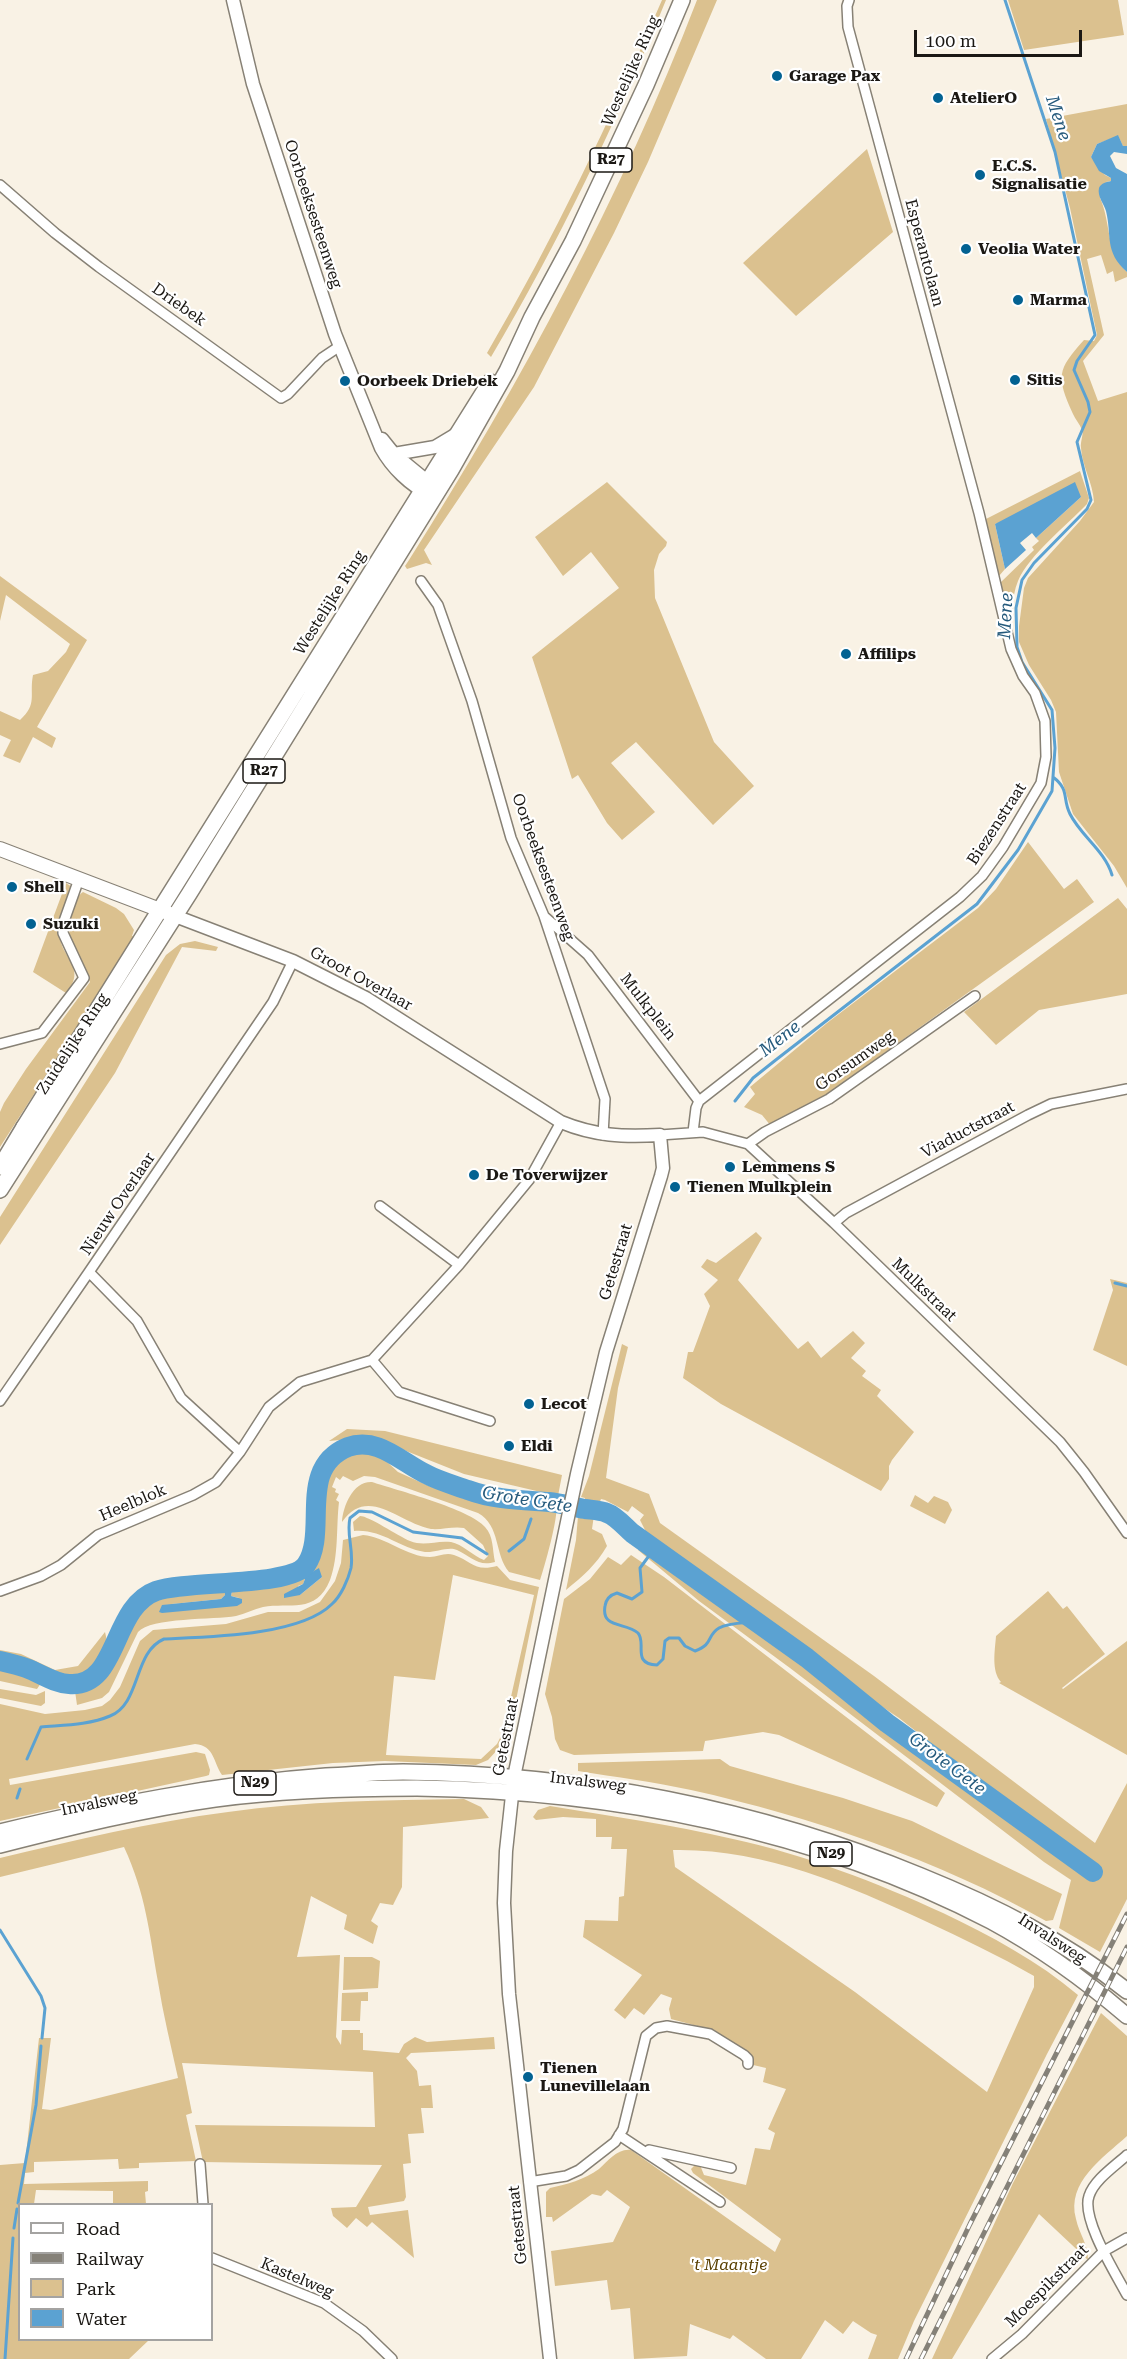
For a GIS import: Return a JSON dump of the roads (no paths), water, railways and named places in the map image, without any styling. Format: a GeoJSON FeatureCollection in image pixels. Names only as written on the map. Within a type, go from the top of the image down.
{"type":"FeatureCollection","features":[{"type":"Feature","properties":{"kind":"main road","name":"Westelijke Ring"},"geometry":{"type":"LineString","coordinates":[[159,910],[507,371],[532,317],[573,242],[682,0]]}},
{"type":"Feature","properties":{"kind":"main road","name":"Westelijke Ring"},"geometry":{"type":"LineString","coordinates":[[175,916],[430,490],[456,435],[532,317]]}},
{"type":"Feature","properties":{"kind":"main road","name":"Groot Overlaar"},"geometry":{"type":"LineString","coordinates":[[0,849],[175,916]]}},
{"type":"Feature","properties":{"kind":"main road","name":"Zuidelijke Ring"},"geometry":{"type":"LineString","coordinates":[[0,1167],[159,910]]}},
{"type":"Feature","properties":{"kind":"main road","name":"Zuidelijke Ring"},"geometry":{"type":"LineString","coordinates":[[0,1190],[175,916]]}},
{"type":"Feature","properties":{"kind":"main road","name":"Invalsweg"},"geometry":{"type":"LineString","coordinates":[[0,1832],[123,1803],[215,1787],[288,1779],[401,1772],[514,1784],[685,1815],[804,1845],[879,1871],[993,1922],[1078,1976],[1127,2016]]}},
{"type":"Feature","properties":{"kind":"main road","name":"Invalsweg"},"geometry":{"type":"LineString","coordinates":[[0,1845],[126,1815],[226,1798],[360,1787],[514,1784],[595,1786],[723,1812],[810,1835],[882,1859],[1011,1916],[1086,1961],[1127,1991]]}},
{"type":"Feature","properties":{"kind":"street","name":"Oorbeeksesteenweg"},"geometry":{"type":"LineString","coordinates":[[233,0],[253,84],[340,346],[381,448],[388,461],[430,490]]}},
{"type":"Feature","properties":{"kind":"street","name":"Esperantolaan"},"geometry":{"type":"LineString","coordinates":[[849,0],[848,27],[979,513]]}},
{"type":"Feature","properties":{"kind":"street","name":"Driebek"},"geometry":{"type":"LineString","coordinates":[[0,185],[55,233],[99,267],[281,398],[288,394],[322,358],[340,346]]}},
{"type":"Feature","properties":{"kind":"street","name":"Oorbeeksesteenweg"},"geometry":{"type":"LineString","coordinates":[[377,434],[430,490]]}},
{"type":"Feature","properties":{"kind":"street"},"geometry":{"type":"LineString","coordinates":[[394,454],[435,447],[456,435]]}},
{"type":"Feature","properties":{"kind":"street","name":"Biezenstraat"},"geometry":{"type":"LineString","coordinates":[[699,1101],[960,897],[982,876],[1003,847],[1041,783],[1046,757],[1045,721],[1035,693],[1023,676],[1011,649],[979,513]]}},
{"type":"Feature","properties":{"kind":"street","name":"Oorbeeksesteenweg"},"geometry":{"type":"LineString","coordinates":[[421,581],[438,605],[472,701],[511,838],[544,916],[606,1099],[603,1135]]}},
{"type":"Feature","properties":{"kind":"street"},"geometry":{"type":"LineString","coordinates":[[0,1044],[42,1033],[84,978],[63,933],[63,924],[79,879]]}},
{"type":"Feature","properties":{"kind":"street","name":"Groot Overlaar"},"geometry":{"type":"LineString","coordinates":[[175,916],[293,962],[366,998],[561,1122],[583,1131],[603,1135],[660,1135]]}},
{"type":"Feature","properties":{"kind":"street","name":"Mulkplein"},"geometry":{"type":"LineString","coordinates":[[544,916],[588,955],[699,1101]]}},
{"type":"Feature","properties":{"kind":"street","name":"Nieuw Overlaar"},"geometry":{"type":"LineString","coordinates":[[240,1452],[181,1398],[137,1321],[89,1272],[273,1002],[293,962]]}},
{"type":"Feature","properties":{"kind":"street","name":"Gorsumweg"},"geometry":{"type":"LineString","coordinates":[[748,1144],[765,1132],[829,1099],[975,996]]}},
{"type":"Feature","properties":{"kind":"street","name":"Viaductstraat"},"geometry":{"type":"LineString","coordinates":[[834,1223],[846,1213],[1036,1111],[1067,1101],[1127,1089]]}},
{"type":"Feature","properties":{"kind":"street"},"geometry":{"type":"LineString","coordinates":[[693,1132],[699,1101]]}},
{"type":"Feature","properties":{"kind":"street"},"geometry":{"type":"LineString","coordinates":[[240,1452],[268,1407],[300,1382],[372,1360],[459,1265],[529,1180],[561,1122]]}},
{"type":"Feature","properties":{"kind":"street","name":"Mulkstraat"},"geometry":{"type":"LineString","coordinates":[[660,1135],[693,1132],[716,1134],[748,1144],[834,1223],[1060,1442],[1127,1533]]}},
{"type":"Feature","properties":{"kind":"street","name":"Getestraat"},"geometry":{"type":"LineString","coordinates":[[550,2359],[529,2182],[505,1943],[506,1851],[514,1784],[570,1504],[606,1352],[663,1168],[660,1135]]}},
{"type":"Feature","properties":{"kind":"street"},"geometry":{"type":"LineString","coordinates":[[380,1206],[459,1265]]}},
{"type":"Feature","properties":{"kind":"street"},"geometry":{"type":"LineString","coordinates":[[0,1401],[89,1272]]}},
{"type":"Feature","properties":{"kind":"street"},"geometry":{"type":"LineString","coordinates":[[372,1360],[399,1392],[490,1421]]}},
{"type":"Feature","properties":{"kind":"street","name":"Heelblok"},"geometry":{"type":"LineString","coordinates":[[0,1591],[41,1576],[61,1565],[98,1534],[192,1495],[216,1482],[240,1452]]}},
{"type":"Feature","properties":{"kind":"street"},"geometry":{"type":"LineString","coordinates":[[529,2182],[566,2176],[579,2170],[615,2142],[623,2129],[646,2036],[656,2028],[667,2026],[710,2034],[744,2055],[748,2059],[748,2064]]}},
{"type":"Feature","properties":{"kind":"street"},"geometry":{"type":"LineString","coordinates":[[619,2135],[720,2202]]}},
{"type":"Feature","properties":{"kind":"street"},"geometry":{"type":"LineString","coordinates":[[642,2149],[731,2168]]}},
{"type":"Feature","properties":{"kind":"street"},"geometry":{"type":"LineString","coordinates":[[1127,2155],[1094,2187],[1088,2197],[1090,2218],[1127,2295]]}},
{"type":"Feature","properties":{"kind":"street"},"geometry":{"type":"LineString","coordinates":[[200,2164],[202,2203]]}},
{"type":"Feature","properties":{"kind":"street","name":"Moespikstraat"},"geometry":{"type":"LineString","coordinates":[[992,2359],[1022,2334],[1104,2251],[1127,2238]]}},
{"type":"Feature","properties":{"kind":"street","name":"Kastelweg"},"geometry":{"type":"LineString","coordinates":[[213,2259],[324,2303],[363,2331],[392,2359]]}},
{"type":"Feature","properties":{"kind":"water"},"geometry":{"type":"Polygon","coordinates":[[[1118,135],[1123,146],[1127,146],[1127,154],[1114,152],[1110,156],[1116,168],[1127,174],[1127,272],[1120,265],[1112,250],[1106,211],[1099,194],[1100,186],[1111,181],[1111,178],[1099,171],[1091,157],[1097,144],[1118,135]]]}},
{"type":"Feature","properties":{"kind":"water"},"geometry":{"type":"Polygon","coordinates":[[[1075,482],[1081,497],[1036,538],[1032,533],[1020,543],[1026,550],[1005,569],[995,524],[1075,482]]]}},
{"type":"Feature","properties":{"kind":"water"},"geometry":{"type":"Polygon","coordinates":[[[310,1568],[312,1572],[319,1568],[322,1577],[300,1595],[284,1598],[284,1594],[303,1584],[305,1579],[302,1575],[310,1568]]]}},
{"type":"Feature","properties":{"kind":"water"},"geometry":{"type":"Polygon","coordinates":[[[225,1589],[232,1591],[231,1596],[242,1599],[242,1603],[237,1606],[159,1612],[162,1605],[221,1599],[225,1595],[225,1589]]]}},
{"type":"Feature","properties":{"kind":"waterway","name":"Mene"},"geometry":{"type":"LineString","coordinates":[[735,1101],[753,1078],[977,904],[1018,850],[1052,791],[1055,748],[1052,710],[1022,662],[1017,647],[1016,608],[1022,580],[1034,563],[1087,509],[1091,500],[1077,442],[1090,412],[1074,370],[1077,361],[1095,335],[1055,152],[1005,0]]}},
{"type":"Feature","properties":{"kind":"waterway"},"geometry":{"type":"LineString","coordinates":[[1053,777],[1064,790],[1070,814],[1104,858],[1112,875]]}},
{"type":"Feature","properties":{"kind":"waterway"},"geometry":{"type":"LineString","coordinates":[[1115,1283],[1127,1286]]}},
{"type":"Feature","properties":{"kind":"waterway","name":"Grote Gete"},"geometry":{"type":"LineString","coordinates":[[0,1661],[23,1667],[63,1683],[85,1682],[107,1661],[130,1613],[141,1600],[156,1591],[191,1585],[260,1580],[296,1572],[306,1565],[312,1551],[318,1485],[323,1470],[332,1457],[348,1447],[369,1445],[388,1452],[447,1483],[488,1496],[554,1503],[610,1514],[632,1533],[807,1658],[887,1723],[1093,1872]]}},
{"type":"Feature","properties":{"kind":"waterway","name":"Grote Gete"},"geometry":{"type":"LineString","coordinates":[[533,1501],[533,1508]]}},
{"type":"Feature","properties":{"kind":"waterway","name":"Mene"},"geometry":{"type":"LineString","coordinates":[[592,1510],[593,1503]]}},
{"type":"Feature","properties":{"kind":"waterway"},"geometry":{"type":"LineString","coordinates":[[27,1759],[41,1727],[93,1721],[120,1710],[133,1690],[147,1655],[164,1639],[252,1633],[276,1629],[317,1615],[332,1604],[350,1573],[352,1555],[349,1524],[350,1518],[359,1511],[372,1512],[413,1532],[462,1538],[487,1554]]}},
{"type":"Feature","properties":{"kind":"waterway"},"geometry":{"type":"LineString","coordinates":[[509,1551],[524,1539],[531,1519]]}},
{"type":"Feature","properties":{"kind":"waterway"},"geometry":{"type":"LineString","coordinates":[[654,1549],[640,1568],[642,1592],[632,1599],[617,1593],[607,1599],[605,1606],[605,1613],[611,1622],[638,1633],[644,1661],[657,1665],[663,1659],[665,1641],[669,1638],[679,1638],[685,1646],[695,1651],[705,1646],[712,1634],[719,1628],[731,1624],[753,1622]]}},
{"type":"Feature","properties":{"kind":"waterway"},"geometry":{"type":"LineString","coordinates":[[17,1798],[20,1789]]}},
{"type":"Feature","properties":{"kind":"waterway"},"geometry":{"type":"LineString","coordinates":[[0,1930],[41,1996],[45,2008],[42,2038]]}},
{"type":"Feature","properties":{"kind":"waterway"},"geometry":{"type":"LineString","coordinates":[[18,2203],[36,2105],[41,2046]]}},
{"type":"Feature","properties":{"kind":"waterway"},"geometry":{"type":"LineString","coordinates":[[14,2228],[17,2209]]}},
{"type":"Feature","properties":{"kind":"waterway"},"geometry":{"type":"LineString","coordinates":[[5,2359],[13,2238]]}},
{"type":"Feature","properties":{"kind":"railway"},"geometry":{"type":"LineString","coordinates":[[906,2359],[970,2224],[1127,1914]]}},
{"type":"Feature","properties":{"kind":"railway"},"geometry":{"type":"LineString","coordinates":[[921,2359],[1127,1947]]}},
{"type":"Feature","properties":{"kind":"place","name":"Garage Pax"},"geometry":{"type":"Point","coordinates":[777,76]}},
{"type":"Feature","properties":{"kind":"place","name":"AtelierO"},"geometry":{"type":"Point","coordinates":[938,98]}},
{"type":"Feature","properties":{"kind":"place","name":"E.C.S. Signalisatie"},"geometry":{"type":"Point","coordinates":[980,175]}},
{"type":"Feature","properties":{"kind":"place","name":"Veolia Water"},"geometry":{"type":"Point","coordinates":[966,249]}},
{"type":"Feature","properties":{"kind":"place","name":"Marma"},"geometry":{"type":"Point","coordinates":[1018,300]}},
{"type":"Feature","properties":{"kind":"place","name":"Sitis"},"geometry":{"type":"Point","coordinates":[1015,380]}},
{"type":"Feature","properties":{"kind":"place","name":"Oorbeek Driebek"},"geometry":{"type":"Point","coordinates":[345,381]}},
{"type":"Feature","properties":{"kind":"place","name":"Affilips"},"geometry":{"type":"Point","coordinates":[846,654]}},
{"type":"Feature","properties":{"kind":"place","name":"Shell"},"geometry":{"type":"Point","coordinates":[12,887]}},
{"type":"Feature","properties":{"kind":"place","name":"Suzuki"},"geometry":{"type":"Point","coordinates":[31,924]}},
{"type":"Feature","properties":{"kind":"place","name":"Lemmens S"},"geometry":{"type":"Point","coordinates":[730,1167]}},
{"type":"Feature","properties":{"kind":"place","name":"De Toverwijzer"},"geometry":{"type":"Point","coordinates":[474,1175]}},
{"type":"Feature","properties":{"kind":"place","name":"Tienen Mulkplein"},"geometry":{"type":"Point","coordinates":[675,1187]}},
{"type":"Feature","properties":{"kind":"place","name":"Lecot"},"geometry":{"type":"Point","coordinates":[529,1404]}},
{"type":"Feature","properties":{"kind":"place","name":"Eldi"},"geometry":{"type":"Point","coordinates":[509,1446]}},
{"type":"Feature","properties":{"kind":"place","name":"Tienen Lunevillelaan"},"geometry":{"type":"Point","coordinates":[528,2077]}},
{"type":"Feature","properties":{"kind":"park label","name":"'t Maantje"},"geometry":{"type":"Point","coordinates":[729,2265]}}]}
